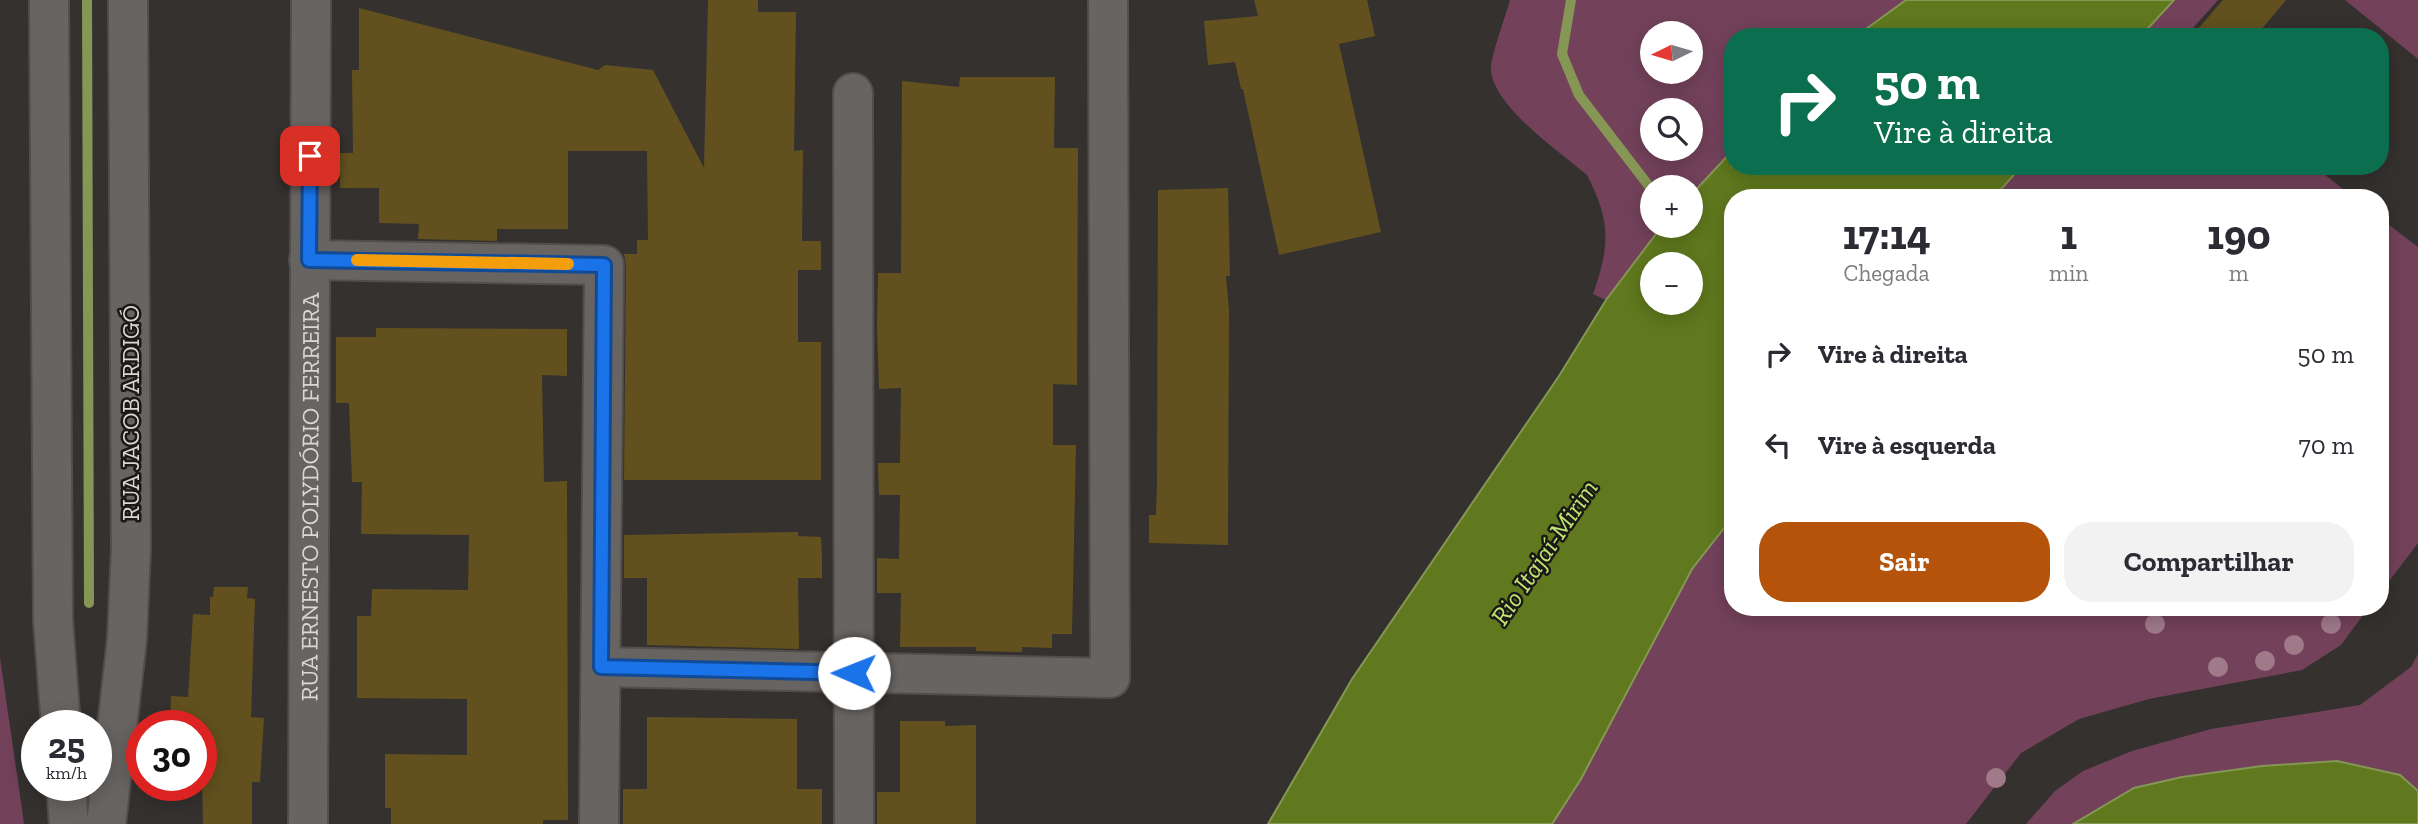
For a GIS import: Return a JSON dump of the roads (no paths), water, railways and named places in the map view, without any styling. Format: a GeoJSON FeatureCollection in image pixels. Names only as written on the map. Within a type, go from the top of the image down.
{"type":"FeatureCollection","features":[{"type":"Feature","properties":{"kind":"street"},"geometry":{"type":"LineString","coordinates":[[49,0],[52,620],[60,710]]}},
{"type":"Feature","properties":{"kind":"street","name":"RUA JACOB ARDIGÓ"},"geometry":{"type":"LineString","coordinates":[[106,824],[127,639],[131,548],[128,0]]}},
{"type":"Feature","properties":{"kind":"street","name":"RUA ERNESTO POLYDÓRIO FERREIRA"},"geometry":{"type":"LineString","coordinates":[[308,824],[311,0]]}},
{"type":"Feature","properties":{"kind":"street"},"geometry":{"type":"LineString","coordinates":[[601,667],[1110,678],[1108,0]]}},
{"type":"Feature","properties":{"kind":"street"},"geometry":{"type":"LineString","coordinates":[[853,93],[854,824]]}},
{"type":"Feature","properties":{"kind":"street"},"geometry":{"type":"LineString","coordinates":[[309,260],[604,265],[599,824]]}},
{"type":"Feature","properties":{"kind":"street"},"geometry":{"type":"LineString","coordinates":[[67,801],[69,824]]}},
{"type":"Feature","properties":{"kind":"water"},"geometry":{"type":"Polygon","coordinates":[[[1906,0],[2174,0],[2148,28],[1867,28],[1906,0]]]}},
{"type":"Feature","properties":{"kind":"water","name":"Rio Itajaí-Mirim"},"geometry":{"type":"Polygon","coordinates":[[[1724,160],[1724,175],[2014,175],[2001,189],[1724,189],[1724,528],[1692,569],[1581,779],[1552,824],[1268,824],[1352,679],[1559,376],[1606,300],[1640,255],[1640,315],[1703,315],[1703,252],[1642,252],[1653,238],[1703,238],[1703,182],[1724,160]]]}},
{"type":"Feature","properties":{"kind":"water"},"geometry":{"type":"Polygon","coordinates":[[[2337,761],[2400,775],[2418,791],[2418,824],[2073,824],[2134,788],[2182,777],[2262,766],[2337,761]]]}},
{"type":"Feature","properties":{"kind":"waterway"},"geometry":{"type":"LineString","coordinates":[[87,0],[89,603]]}},
{"type":"Feature","properties":{"kind":"waterway"},"geometry":{"type":"LineString","coordinates":[[1571,0],[1562,54],[1579,95],[1640,175]]}}]}
